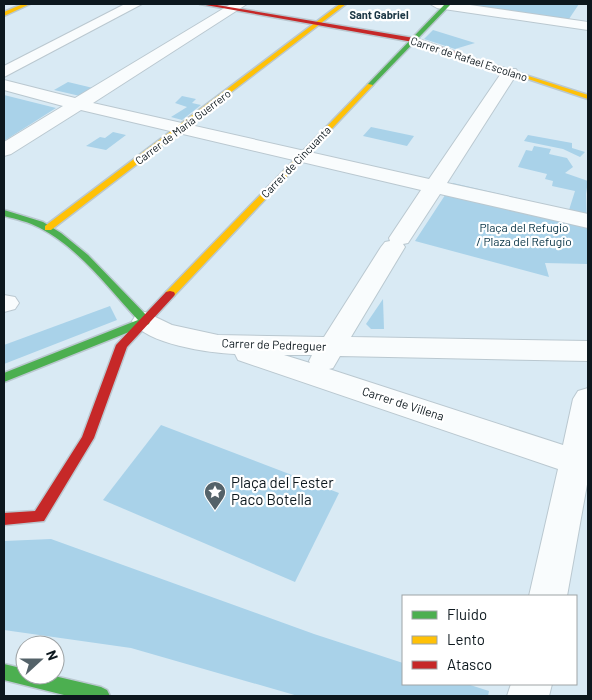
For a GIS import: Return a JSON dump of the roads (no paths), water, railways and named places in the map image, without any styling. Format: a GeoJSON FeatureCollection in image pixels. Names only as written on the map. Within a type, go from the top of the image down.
{"type":"FeatureCollection","features":[{"type":"Feature","properties":{"kind":"street"},"geometry":{"type":"LineString","coordinates":[[4,14],[27,4]]}},
{"type":"Feature","properties":{"kind":"street"},"geometry":{"type":"LineString","coordinates":[[4,72],[135,4]]}},
{"type":"Feature","properties":{"kind":"street","name":"Carrer de Rafael Escolano"},"geometry":{"type":"LineString","coordinates":[[203,4],[236,6],[318,24],[414,40],[588,97]]}},
{"type":"Feature","properties":{"kind":"street","name":"Carrer de María Guerrero"},"geometry":{"type":"LineString","coordinates":[[48,228],[343,4]]}},
{"type":"Feature","properties":{"kind":"street"},"geometry":{"type":"LineString","coordinates":[[444,4],[588,26]]}},
{"type":"Feature","properties":{"kind":"street","name":"Carrer de Cincuanta"},"geometry":{"type":"LineString","coordinates":[[4,519],[39,517],[88,438],[122,345],[414,40],[444,4]]}},
{"type":"Feature","properties":{"kind":"street"},"geometry":{"type":"LineString","coordinates":[[4,150],[75,104],[236,6]]}},
{"type":"Feature","properties":{"kind":"street"},"geometry":{"type":"LineString","coordinates":[[315,375],[397,242],[510,72]]}},
{"type":"Feature","properties":{"kind":"street"},"geometry":{"type":"LineString","coordinates":[[4,85],[75,104],[301,157],[588,220]]}},
{"type":"Feature","properties":{"kind":"street","name":"Carrer de Pedreguer"},"geometry":{"type":"LineString","coordinates":[[4,213],[48,228],[88,263],[145,321],[164,332],[218,344],[588,351]]}},
{"type":"Feature","properties":{"kind":"street"},"geometry":{"type":"LineString","coordinates":[[4,378],[145,321]]}},
{"type":"Feature","properties":{"kind":"street","name":"Carrer de Villena"},"geometry":{"type":"LineString","coordinates":[[218,344],[581,464]]}},
{"type":"Feature","properties":{"kind":"street"},"geometry":{"type":"LineString","coordinates":[[548,595],[581,464],[588,399]]}},
{"type":"Feature","properties":{"kind":"street"},"geometry":{"type":"LineString","coordinates":[[4,672],[101,696]]}},
{"type":"Feature","properties":{"kind":"place","name":"Plaça del Fester Paco Botella"},"geometry":{"type":"Point","coordinates":[215,511]}},
{"type":"Feature","properties":{"kind":"district","name":"Sant Gabriel"},"geometry":{"type":"Point","coordinates":[379,15]}},
{"type":"Feature","properties":{"kind":"park label","name":"Plaça del Refugio / Plaza del Refugio"},"geometry":{"type":"Point","coordinates":[524,235]}}]}
